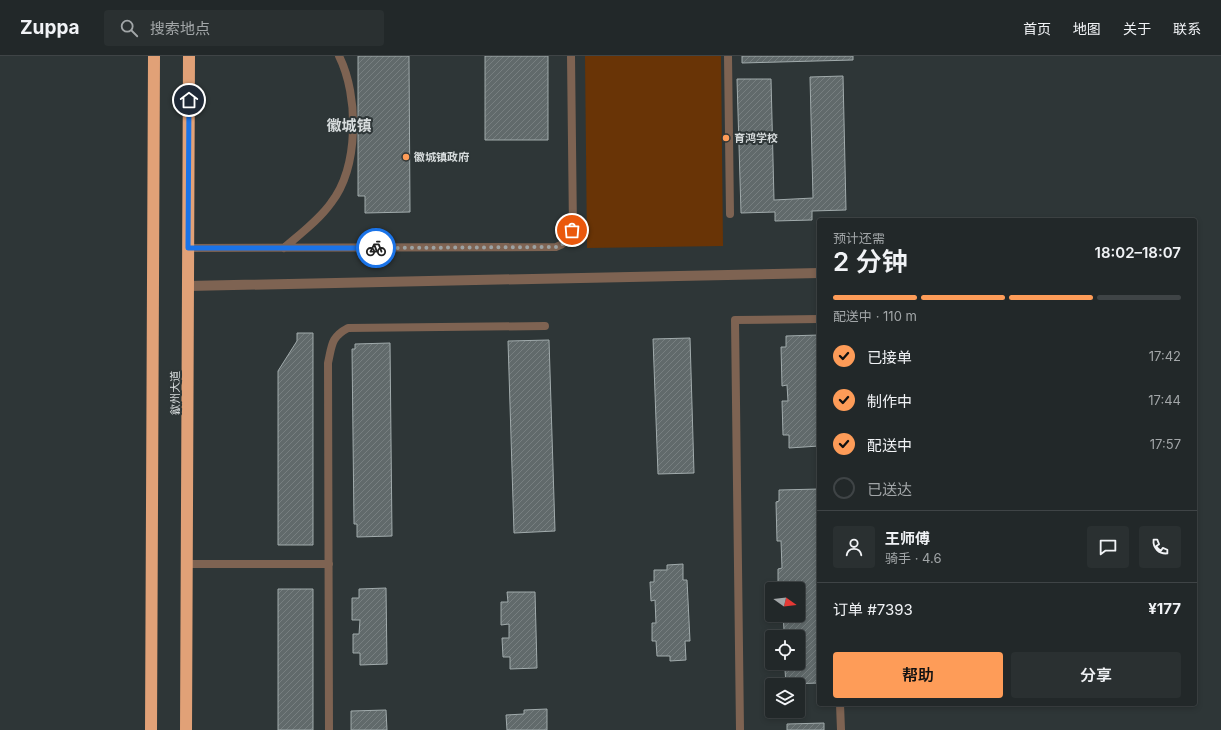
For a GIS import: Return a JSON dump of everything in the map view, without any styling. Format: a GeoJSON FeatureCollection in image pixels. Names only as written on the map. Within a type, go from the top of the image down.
{"type":"FeatureCollection","features":[{"type":"Feature","properties":{"kind":"highway","name":"歙州大道"},"geometry":{"type":"LineString","coordinates":[[151,730],[154,56]]}},
{"type":"Feature","properties":{"kind":"highway","name":"歙州大道"},"geometry":{"type":"LineString","coordinates":[[186,730],[189,56]]}},
{"type":"Feature","properties":{"kind":"street"},"geometry":{"type":"LineString","coordinates":[[188,286],[817,273]]}},
{"type":"Feature","properties":{"kind":"lane"},"geometry":{"type":"LineString","coordinates":[[284,248],[320,216],[331,204],[339,192],[346,174],[350,156],[353,122],[351,92],[344,66],[339,56]]}},
{"type":"Feature","properties":{"kind":"lane"},"geometry":{"type":"LineString","coordinates":[[188,248],[556,247],[562,245],[567,242],[571,236],[572,230],[571,56]]}},
{"type":"Feature","properties":{"kind":"lane"},"geometry":{"type":"LineString","coordinates":[[728,56],[730,214]]}},
{"type":"Feature","properties":{"kind":"lane"},"geometry":{"type":"LineString","coordinates":[[740,730],[735,320],[817,319]]}},
{"type":"Feature","properties":{"kind":"lane"},"geometry":{"type":"LineString","coordinates":[[329,730],[328,363],[333,342],[339,333],[348,328],[545,326]]}},
{"type":"Feature","properties":{"kind":"lane"},"geometry":{"type":"LineString","coordinates":[[187,564],[329,564]]}},
{"type":"Feature","properties":{"kind":"lane"},"geometry":{"type":"LineString","coordinates":[[840,706],[841,730]]}},
{"type":"Feature","properties":{"kind":"shaded area"},"geometry":{"type":"Polygon","coordinates":[[[585,56],[721,56],[723,246],[587,248],[585,56]]]}},
{"type":"Feature","properties":{"kind":"building"},"geometry":{"type":"Polygon","coordinates":[[[358,56],[409,56],[410,212],[365,213],[365,196],[358,196],[358,56]]]}},
{"type":"Feature","properties":{"kind":"building"},"geometry":{"type":"Polygon","coordinates":[[[485,56],[548,56],[548,140],[485,140],[485,56]]]}},
{"type":"Feature","properties":{"kind":"building"},"geometry":{"type":"Polygon","coordinates":[[[742,56],[853,56],[853,60],[742,63],[742,56]]]}},
{"type":"Feature","properties":{"kind":"building"},"geometry":{"type":"Polygon","coordinates":[[[843,76],[846,210],[812,211],[812,220],[775,221],[775,212],[741,213],[737,79],[771,79],[774,200],[813,198],[810,77],[843,76]]]}},
{"type":"Feature","properties":{"kind":"building"},"geometry":{"type":"Polygon","coordinates":[[[297,333],[313,333],[313,545],[278,545],[278,371],[297,341],[297,333]]]}},
{"type":"Feature","properties":{"kind":"building"},"geometry":{"type":"Polygon","coordinates":[[[817,335],[817,446],[789,448],[789,435],[783,435],[782,401],[788,401],[787,385],[782,386],[781,347],[786,347],[786,336],[817,335]]]}},
{"type":"Feature","properties":{"kind":"building"},"geometry":{"type":"Polygon","coordinates":[[[690,338],[694,473],[658,474],[653,339],[690,338]]]}},
{"type":"Feature","properties":{"kind":"building"},"geometry":{"type":"Polygon","coordinates":[[[549,340],[555,531],[514,533],[508,341],[549,340]]]}},
{"type":"Feature","properties":{"kind":"building"},"geometry":{"type":"Polygon","coordinates":[[[390,343],[392,536],[357,537],[357,524],[354,524],[352,349],[355,349],[355,344],[390,343]]]}},
{"type":"Feature","properties":{"kind":"building"},"geometry":{"type":"Polygon","coordinates":[[[817,489],[817,683],[805,683],[805,678],[786,678],[785,670],[805,670],[805,630],[784,630],[783,622],[805,622],[805,582],[778,582],[778,569],[782,568],[781,541],[777,541],[776,502],[779,501],[779,490],[817,489]]]}},
{"type":"Feature","properties":{"kind":"building"},"geometry":{"type":"Polygon","coordinates":[[[683,564],[683,580],[687,580],[690,641],[685,641],[686,660],[670,661],[670,656],[657,656],[656,641],[652,641],[652,623],[656,623],[655,600],[651,601],[650,582],[654,582],[654,570],[667,570],[667,565],[683,564]]]}},
{"type":"Feature","properties":{"kind":"building"},"geometry":{"type":"Polygon","coordinates":[[[386,588],[387,664],[360,665],[360,653],[353,653],[353,634],[359,634],[360,620],[352,620],[352,598],[359,598],[359,589],[386,588]]]}},
{"type":"Feature","properties":{"kind":"building"},"geometry":{"type":"Polygon","coordinates":[[[278,589],[313,589],[313,730],[278,730],[278,589]]]}},
{"type":"Feature","properties":{"kind":"building"},"geometry":{"type":"Polygon","coordinates":[[[507,592],[535,592],[537,668],[510,669],[510,657],[503,657],[502,638],[509,638],[509,624],[501,625],[501,602],[508,602],[507,592]]]}},
{"type":"Feature","properties":{"kind":"building"},"geometry":{"type":"Polygon","coordinates":[[[547,709],[547,730],[507,730],[506,715],[524,714],[524,710],[547,709]]]}},
{"type":"Feature","properties":{"kind":"building"},"geometry":{"type":"Polygon","coordinates":[[[386,710],[387,730],[351,730],[351,711],[386,710]]]}},
{"type":"Feature","properties":{"kind":"building"},"geometry":{"type":"Polygon","coordinates":[[[824,723],[824,730],[787,730],[787,724],[824,723]]]}},
{"type":"Feature","properties":{"kind":"way so far"},"geometry":{"type":"LineString","coordinates":[[376,248],[556,247],[567,242],[571,236],[572,230]]}},
{"type":"Feature","properties":{"kind":"place","name":"育鸿学校"},"geometry":{"type":"Point","coordinates":[726,138]}},
{"type":"Feature","properties":{"kind":"place","name":"徽城镇政府"},"geometry":{"type":"Point","coordinates":[406,157]}},
{"type":"Feature","properties":{"kind":"district","name":"徽城镇"},"geometry":{"type":"Point","coordinates":[349,126]}},
{"type":"Feature","properties":{"kind":"route"},"geometry":{"type":"LineString","coordinates":[[189,100],[188,248],[376,248]]}}]}
